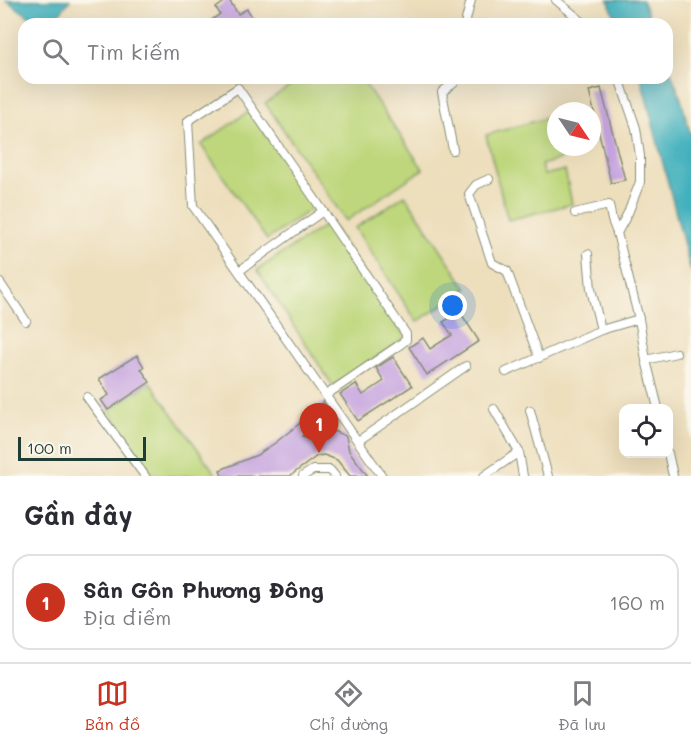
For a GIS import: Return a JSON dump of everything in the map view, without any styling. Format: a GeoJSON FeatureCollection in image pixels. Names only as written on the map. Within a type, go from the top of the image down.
{"type":"FeatureCollection","features":[{"type":"Feature","properties":{"kind":"street"},"geometry":{"type":"LineString","coordinates":[[466,18],[471,0]]}},
{"type":"Feature","properties":{"kind":"street"},"geometry":{"type":"LineString","coordinates":[[556,0],[578,18]]}},
{"type":"Feature","properties":{"kind":"street"},"geometry":{"type":"LineString","coordinates":[[453,84],[442,92],[453,150]]}},
{"type":"Feature","properties":{"kind":"street"},"geometry":{"type":"LineString","coordinates":[[618,232],[640,182],[636,128],[620,84]]}},
{"type":"Feature","properties":{"kind":"street"},"geometry":{"type":"LineString","coordinates":[[326,395],[406,340],[406,334],[238,88],[188,121],[193,206],[382,476]]}},
{"type":"Feature","properties":{"kind":"street"},"geometry":{"type":"LineString","coordinates":[[489,179],[476,184],[469,194],[492,263],[507,271],[539,358]]}},
{"type":"Feature","properties":{"kind":"street"},"geometry":{"type":"LineString","coordinates":[[575,213],[609,205],[612,220],[618,232],[639,319],[657,404]]}},
{"type":"Feature","properties":{"kind":"street"},"geometry":{"type":"LineString","coordinates":[[239,271],[323,211]]}},
{"type":"Feature","properties":{"kind":"street"},"geometry":{"type":"LineString","coordinates":[[588,254],[591,289],[601,330]]}},
{"type":"Feature","properties":{"kind":"street"},"geometry":{"type":"LineString","coordinates":[[0,283],[26,321]]}},
{"type":"Feature","properties":{"kind":"street"},"geometry":{"type":"LineString","coordinates":[[506,372],[601,330],[639,319]]}},
{"type":"Feature","properties":{"kind":"street"},"geometry":{"type":"LineString","coordinates":[[646,360],[676,353]]}},
{"type":"Feature","properties":{"kind":"street"},"geometry":{"type":"LineString","coordinates":[[358,441],[466,366]]}},
{"type":"Feature","properties":{"kind":"street"},"geometry":{"type":"LineString","coordinates":[[87,397],[145,476]]}},
{"type":"Feature","properties":{"kind":"street"},"geometry":{"type":"LineString","coordinates":[[494,410],[519,452],[523,476]]}},
{"type":"Feature","properties":{"kind":"street"},"geometry":{"type":"LineString","coordinates":[[530,410],[548,476]]}},
{"type":"Feature","properties":{"kind":"street"},"geometry":{"type":"LineString","coordinates":[[484,476],[519,452]]}},
{"type":"Feature","properties":{"kind":"street"},"geometry":{"type":"LineString","coordinates":[[670,458],[674,476]]}},
{"type":"Feature","properties":{"kind":"street"},"geometry":{"type":"LineString","coordinates":[[303,476],[313,470],[330,470],[335,476]]}},
{"type":"Feature","properties":{"kind":"green space"},"geometry":{"type":"Polygon","coordinates":[[[292,84],[365,84],[423,169],[346,221],[265,103],[292,84]]]}},
{"type":"Feature","properties":{"kind":"green space"},"geometry":{"type":"Polygon","coordinates":[[[249,111],[316,205],[267,240],[201,145],[249,111]]]}},
{"type":"Feature","properties":{"kind":"green space"},"geometry":{"type":"Polygon","coordinates":[[[547,118],[547,156],[560,156],[561,159],[541,165],[544,175],[565,170],[572,204],[508,220],[486,135],[547,118]]]}},
{"type":"Feature","properties":{"kind":"green space"},"geometry":{"type":"Polygon","coordinates":[[[405,195],[467,289],[417,322],[355,228],[405,195]]]}},
{"type":"Feature","properties":{"kind":"green space"},"geometry":{"type":"Polygon","coordinates":[[[330,222],[406,338],[333,386],[257,270],[330,222]]]}},
{"type":"Feature","properties":{"kind":"green space"},"geometry":{"type":"Polygon","coordinates":[[[150,382],[217,476],[153,476],[109,410],[150,382]]]}},
{"type":"Feature","properties":{"kind":"water"},"geometry":{"type":"Polygon","coordinates":[[[6,0],[70,0],[56,18],[32,18],[6,0]]]}},
{"type":"Feature","properties":{"kind":"water"},"geometry":{"type":"Polygon","coordinates":[[[608,0],[642,0],[650,18],[616,18],[608,0]]]}},
{"type":"Feature","properties":{"kind":"water"},"geometry":{"type":"Polygon","coordinates":[[[673,78],[691,136],[691,272],[643,84],[673,84],[673,78]]]}},
{"type":"Feature","properties":{"kind":"building"},"geometry":{"type":"Polygon","coordinates":[[[229,0],[238,14],[247,9],[253,18],[214,18],[220,14],[216,8],[229,0]]]}},
{"type":"Feature","properties":{"kind":"building"},"geometry":{"type":"Polygon","coordinates":[[[601,88],[625,180],[611,183],[601,141],[601,102],[592,102],[589,91],[601,88]]]}},
{"type":"Feature","properties":{"kind":"building"},"geometry":{"type":"Polygon","coordinates":[[[460,312],[479,341],[427,375],[409,347],[423,338],[430,349],[452,335],[443,322],[460,312]]]}},
{"type":"Feature","properties":{"kind":"building"},"geometry":{"type":"Polygon","coordinates":[[[137,355],[144,367],[141,369],[150,382],[108,410],[101,400],[109,395],[99,379],[137,355]]]}},
{"type":"Feature","properties":{"kind":"building"},"geometry":{"type":"Polygon","coordinates":[[[393,357],[412,386],[358,421],[340,394],[356,384],[363,395],[384,381],[376,368],[393,357]]]}},
{"type":"Feature","properties":{"kind":"building"},"geometry":{"type":"Polygon","coordinates":[[[323,402],[328,410],[302,436],[315,441],[322,440],[333,431],[346,436],[349,451],[368,476],[350,476],[337,460],[324,455],[317,456],[290,476],[222,476],[220,470],[257,455],[309,416],[323,402]]]}},
{"type":"Feature","properties":{"kind":"place","name":"Sân Gôn Phương Đông"},"geometry":{"type":"Point","coordinates":[319,453]}}]}
